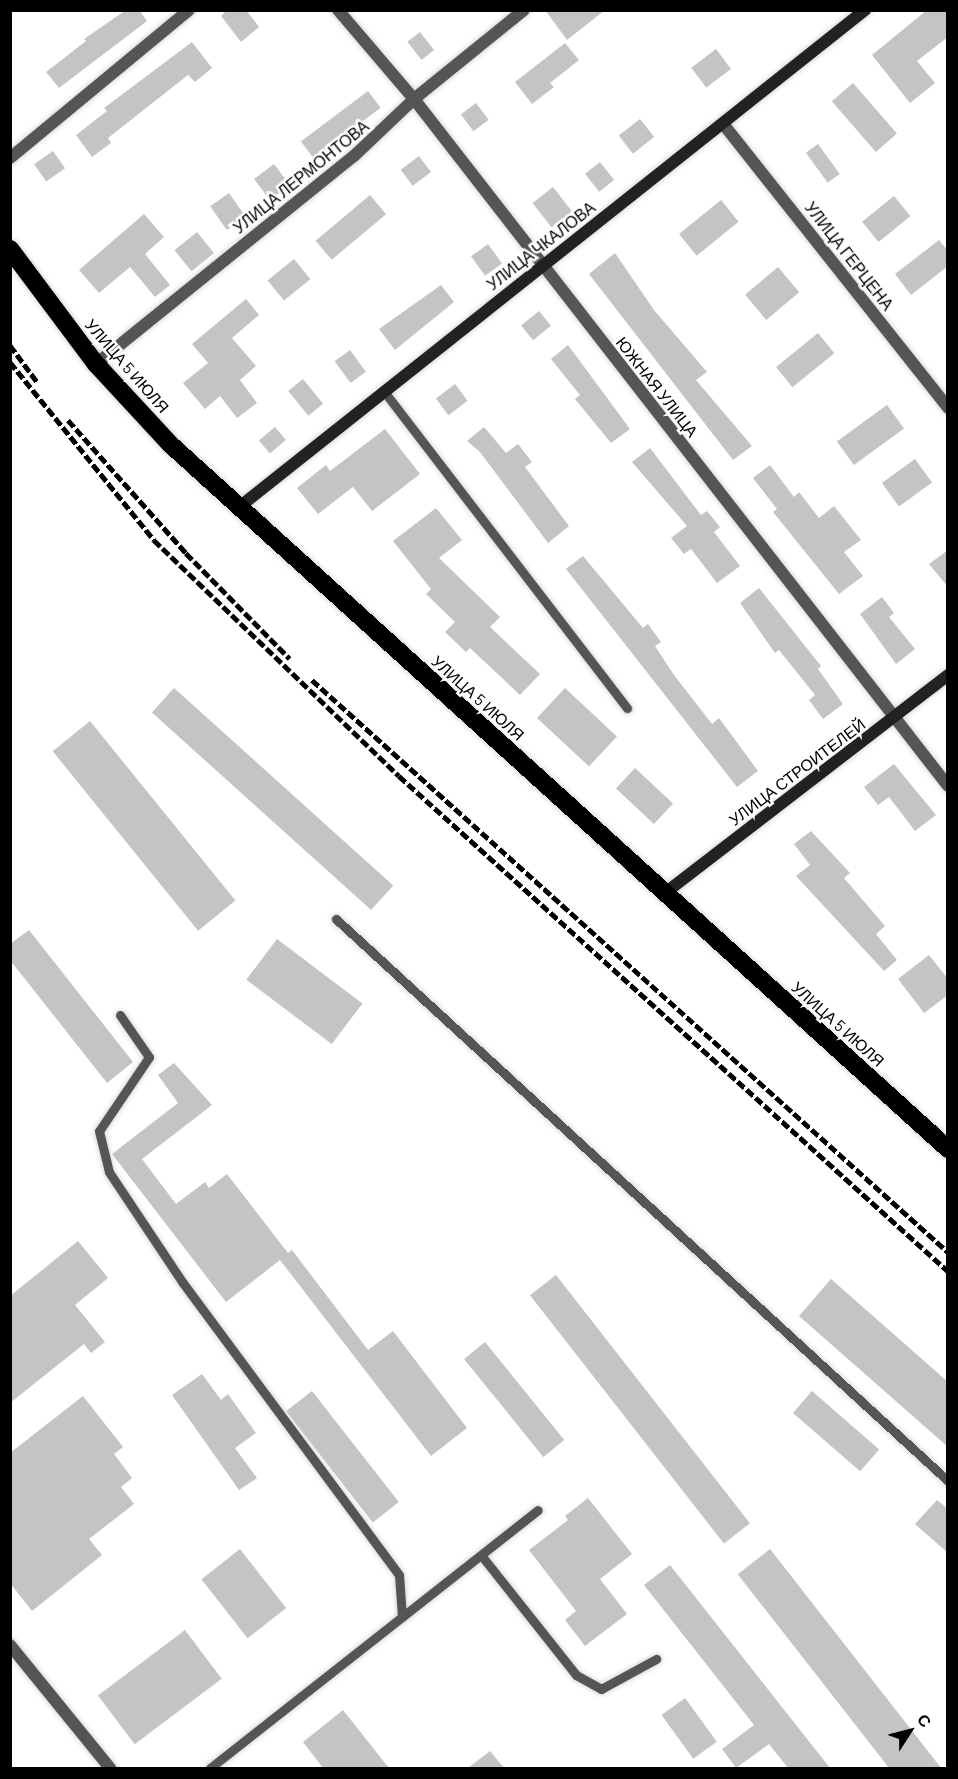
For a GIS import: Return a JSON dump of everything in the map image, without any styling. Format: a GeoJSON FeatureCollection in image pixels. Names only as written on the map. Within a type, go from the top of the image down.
{"type":"FeatureCollection","features":[{"type":"Feature","properties":{"kind":"highway","name":"УЛИЦА 5 ИЮЛЯ"},"geometry":{"type":"LineString","coordinates":[[10,249],[96,364],[170,444],[948,1149]]}},
{"type":"Feature","properties":{"kind":"street"},"geometry":{"type":"LineString","coordinates":[[10,158],[189,10]]}},
{"type":"Feature","properties":{"kind":"street","name":"ЮЖНАЯ УЛИЦА"},"geometry":{"type":"LineString","coordinates":[[338,10],[414,99],[893,719],[948,786]]}},
{"type":"Feature","properties":{"kind":"street","name":"УЛИЦА ЛЕРМОНТОВА"},"geometry":{"type":"LineString","coordinates":[[96,364],[361,150],[414,99],[524,10]]}},
{"type":"Feature","properties":{"kind":"street","name":"УЛИЦА ЧКАЛОВА"},"geometry":{"type":"LineString","coordinates":[[238,508],[383,390],[724,125],[865,10]]}},
{"type":"Feature","properties":{"kind":"street","name":"УЛИЦА ГЕРЦЕНА"},"geometry":{"type":"LineString","coordinates":[[724,125],[948,408]]}},
{"type":"Feature","properties":{"kind":"street","name":"УЛИЦА СТРОИТЕЛЕЙ"},"geometry":{"type":"LineString","coordinates":[[665,892],[948,675]]}},
{"type":"Feature","properties":{"kind":"street"},"geometry":{"type":"LineString","coordinates":[[10,1644],[110,1768]]}},
{"type":"Feature","properties":{"kind":"lane"},"geometry":{"type":"LineString","coordinates":[[383,390],[627,708]]}},
{"type":"Feature","properties":{"kind":"lane"},"geometry":{"type":"LineString","coordinates":[[336,919],[948,1481]]}},
{"type":"Feature","properties":{"kind":"lane"},"geometry":{"type":"LineString","coordinates":[[120,1015],[149,1058],[99,1131],[109,1172],[183,1283],[399,1575],[402,1617]]}},
{"type":"Feature","properties":{"kind":"lane"},"geometry":{"type":"LineString","coordinates":[[210,1768],[538,1510]]}},
{"type":"Feature","properties":{"kind":"lane"},"geometry":{"type":"LineString","coordinates":[[481,1555],[576,1675],[601,1689],[656,1659]]}},
{"type":"Feature","properties":{"kind":"building"},"geometry":{"type":"Polygon","coordinates":[[[126,10],[139,10],[147,21],[59,88],[46,72],[86,41],[84,39],[126,10]]]}},
{"type":"Feature","properties":{"kind":"building"},"geometry":{"type":"Polygon","coordinates":[[[227,10],[246,10],[259,27],[241,42],[221,16],[227,10]]]}},
{"type":"Feature","properties":{"kind":"building"},"geometry":{"type":"Polygon","coordinates":[[[545,10],[605,10],[567,40],[545,10]]]}},
{"type":"Feature","properties":{"kind":"building"},"geometry":{"type":"Polygon","coordinates":[[[927,10],[948,10],[948,37],[917,61],[935,83],[910,103],[872,55],[927,10]]]}},
{"type":"Feature","properties":{"kind":"building"},"geometry":{"type":"Polygon","coordinates":[[[420,32],[434,50],[422,60],[407,42],[420,32]]]}},
{"type":"Feature","properties":{"kind":"building"},"geometry":{"type":"Polygon","coordinates":[[[192,42],[212,68],[195,82],[188,75],[108,138],[111,143],[92,157],[76,135],[107,111],[104,108],[192,42]]]}},
{"type":"Feature","properties":{"kind":"building"},"geometry":{"type":"Polygon","coordinates":[[[565,43],[579,60],[550,83],[554,87],[532,104],[515,82],[565,43]]]}},
{"type":"Feature","properties":{"kind":"building"},"geometry":{"type":"Polygon","coordinates":[[[716,49],[731,69],[706,88],[691,68],[716,49]]]}},
{"type":"Feature","properties":{"kind":"building"},"geometry":{"type":"Polygon","coordinates":[[[853,83],[897,134],[876,152],[832,101],[853,83]]]}},
{"type":"Feature","properties":{"kind":"building"},"geometry":{"type":"Polygon","coordinates":[[[368,91],[381,108],[314,158],[301,142],[368,91]]]}},
{"type":"Feature","properties":{"kind":"building"},"geometry":{"type":"Polygon","coordinates":[[[476,103],[489,120],[473,131],[461,114],[476,103]]]}},
{"type":"Feature","properties":{"kind":"building"},"geometry":{"type":"Polygon","coordinates":[[[640,119],[654,137],[633,154],[619,136],[640,119]]]}},
{"type":"Feature","properties":{"kind":"building"},"geometry":{"type":"Polygon","coordinates":[[[818,144],[840,174],[828,183],[806,153],[818,144]]]}},
{"type":"Feature","properties":{"kind":"building"},"geometry":{"type":"Polygon","coordinates":[[[53,151],[65,168],[46,181],[34,164],[53,151]]]}},
{"type":"Feature","properties":{"kind":"building"},"geometry":{"type":"Polygon","coordinates":[[[419,156],[431,172],[413,186],[401,170],[419,156]]]}},
{"type":"Feature","properties":{"kind":"building"},"geometry":{"type":"Polygon","coordinates":[[[600,162],[614,180],[599,192],[585,174],[600,162]]]}},
{"type":"Feature","properties":{"kind":"building"},"geometry":{"type":"Polygon","coordinates":[[[274,164],[290,185],[270,200],[254,179],[274,164]]]}},
{"type":"Feature","properties":{"kind":"building"},"geometry":{"type":"Polygon","coordinates":[[[553,187],[572,211],[552,227],[533,203],[553,187]]]}},
{"type":"Feature","properties":{"kind":"building"},"geometry":{"type":"Polygon","coordinates":[[[229,193],[246,217],[227,230],[210,206],[229,193]]]}},
{"type":"Feature","properties":{"kind":"building"},"geometry":{"type":"Polygon","coordinates":[[[370,195],[386,214],[332,260],[316,241],[370,195]]]}},
{"type":"Feature","properties":{"kind":"building"},"geometry":{"type":"Polygon","coordinates":[[[894,196],[910,216],[878,242],[862,222],[894,196]]]}},
{"type":"Feature","properties":{"kind":"building"},"geometry":{"type":"Polygon","coordinates":[[[721,200],[739,222],[697,256],[679,234],[721,200]]]}},
{"type":"Feature","properties":{"kind":"building"},"geometry":{"type":"Polygon","coordinates":[[[144,214],[164,237],[145,254],[170,285],[155,297],[130,267],[99,293],[79,270],[144,214]]]}},
{"type":"Feature","properties":{"kind":"building"},"geometry":{"type":"Polygon","coordinates":[[[197,232],[214,253],[191,271],[174,250],[197,232]]]}},
{"type":"Feature","properties":{"kind":"building"},"geometry":{"type":"Polygon","coordinates":[[[939,240],[948,251],[948,266],[911,295],[895,274],[939,240]]]}},
{"type":"Feature","properties":{"kind":"building"},"geometry":{"type":"Polygon","coordinates":[[[488,244],[502,263],[485,276],[471,256],[488,244]]]}},
{"type":"Feature","properties":{"kind":"building"},"geometry":{"type":"Polygon","coordinates":[[[615,253],[654,310],[707,372],[696,380],[752,446],[733,460],[589,274],[615,253]]]}},
{"type":"Feature","properties":{"kind":"building"},"geometry":{"type":"Polygon","coordinates":[[[294,259],[310,279],[284,301],[268,280],[294,259]]]}},
{"type":"Feature","properties":{"kind":"building"},"geometry":{"type":"Polygon","coordinates":[[[778,267],[799,292],[766,320],[745,295],[778,267]]]}},
{"type":"Feature","properties":{"kind":"building"},"geometry":{"type":"Polygon","coordinates":[[[441,285],[454,302],[395,350],[379,329],[441,285]]]}},
{"type":"Feature","properties":{"kind":"building"},"geometry":{"type":"Polygon","coordinates":[[[246,299],[259,315],[232,338],[256,366],[240,380],[257,403],[237,418],[220,396],[205,409],[183,383],[208,363],[192,344],[246,299]]]}},
{"type":"Feature","properties":{"kind":"building"},"geometry":{"type":"Polygon","coordinates":[[[539,311],[551,326],[533,340],[521,325],[539,311]]]}},
{"type":"Feature","properties":{"kind":"building"},"geometry":{"type":"Polygon","coordinates":[[[818,333],[834,353],[792,387],[776,367],[818,333]]]}},
{"type":"Feature","properties":{"kind":"building"},"geometry":{"type":"Polygon","coordinates":[[[568,345],[630,429],[611,443],[575,399],[580,395],[551,359],[568,345]]]}},
{"type":"Feature","properties":{"kind":"building"},"geometry":{"type":"Polygon","coordinates":[[[350,350],[366,372],[350,383],[335,361],[350,350]]]}},
{"type":"Feature","properties":{"kind":"building"},"geometry":{"type":"Polygon","coordinates":[[[303,379],[323,404],[308,416],[288,391],[303,379]]]}},
{"type":"Feature","properties":{"kind":"building"},"geometry":{"type":"Polygon","coordinates":[[[455,384],[468,401],[448,415],[436,398],[455,384]]]}},
{"type":"Feature","properties":{"kind":"building"},"geometry":{"type":"Polygon","coordinates":[[[887,405],[904,428],[854,465],[837,441],[887,405]]]}},
{"type":"Feature","properties":{"kind":"building"},"geometry":{"type":"Polygon","coordinates":[[[275,427],[286,440],[270,454],[259,440],[275,427]]]}},
{"type":"Feature","properties":{"kind":"building"},"geometry":{"type":"Polygon","coordinates":[[[484,427],[506,453],[518,444],[532,462],[525,467],[569,526],[548,543],[480,452],[467,441],[484,427]]]}},
{"type":"Feature","properties":{"kind":"building"},"geometry":{"type":"Polygon","coordinates":[[[385,429],[420,474],[372,511],[353,487],[318,514],[297,488],[326,465],[330,471],[385,429]]]}},
{"type":"Feature","properties":{"kind":"building"},"geometry":{"type":"Polygon","coordinates":[[[650,448],[701,515],[707,511],[720,527],[714,532],[740,566],[717,583],[691,549],[684,554],[671,538],[687,526],[632,462],[650,448]]]}},
{"type":"Feature","properties":{"kind":"building"},"geometry":{"type":"Polygon","coordinates":[[[915,459],[932,482],[899,507],[882,483],[915,459]]]}},
{"type":"Feature","properties":{"kind":"building"},"geometry":{"type":"Polygon","coordinates":[[[770,465],[794,497],[799,492],[819,518],[834,506],[861,540],[844,552],[863,576],[839,594],[773,512],[777,509],[753,478],[770,465]]]}},
{"type":"Feature","properties":{"kind":"building"},"geometry":{"type":"Polygon","coordinates":[[[436,508],[462,540],[439,558],[500,617],[490,627],[540,674],[520,695],[470,648],[466,652],[445,632],[455,622],[426,594],[431,589],[393,541],[436,508]]]}},
{"type":"Feature","properties":{"kind":"building"},"geometry":{"type":"Polygon","coordinates":[[[948,550],[948,587],[929,564],[948,550]]]}},
{"type":"Feature","properties":{"kind":"building"},"geometry":{"type":"Polygon","coordinates":[[[583,556],[643,628],[648,624],[661,642],[655,646],[674,675],[712,724],[719,718],[758,771],[737,787],[566,569],[583,556]]]}},
{"type":"Feature","properties":{"kind":"building"},"geometry":{"type":"Polygon","coordinates":[[[759,588],[821,666],[818,669],[843,704],[823,719],[809,700],[815,695],[779,650],[775,653],[740,603],[759,588]]]}},
{"type":"Feature","properties":{"kind":"building"},"geometry":{"type":"Polygon","coordinates":[[[882,597],[894,613],[889,617],[915,649],[896,664],[860,614],[882,597]]]}},
{"type":"Feature","properties":{"kind":"building"},"geometry":{"type":"Polygon","coordinates":[[[174,688],[393,885],[371,910],[152,713],[174,688]]]}},
{"type":"Feature","properties":{"kind":"building"},"geometry":{"type":"Polygon","coordinates":[[[565,688],[617,736],[589,766],[537,718],[565,688]]]}},
{"type":"Feature","properties":{"kind":"building"},"geometry":{"type":"Polygon","coordinates":[[[90,721],[235,901],[198,931],[53,751],[90,721]]]}},
{"type":"Feature","properties":{"kind":"building"},"geometry":{"type":"Polygon","coordinates":[[[894,764],[936,815],[915,831],[889,797],[878,805],[864,787],[894,764]]]}},
{"type":"Feature","properties":{"kind":"building"},"geometry":{"type":"Polygon","coordinates":[[[635,768],[673,803],[654,824],[616,788],[635,768]]]}},
{"type":"Feature","properties":{"kind":"building"},"geometry":{"type":"Polygon","coordinates":[[[811,831],[850,873],[844,878],[885,926],[876,934],[897,960],[884,971],[796,876],[810,865],[794,844],[811,831]]]}},
{"type":"Feature","properties":{"kind":"building"},"geometry":{"type":"Polygon","coordinates":[[[29,930],[133,1062],[107,1083],[10,960],[10,944],[29,930]]]}},
{"type":"Feature","properties":{"kind":"building"},"geometry":{"type":"Polygon","coordinates":[[[277,939],[362,1003],[332,1044],[246,980],[277,939]]]}},
{"type":"Feature","properties":{"kind":"building"},"geometry":{"type":"Polygon","coordinates":[[[929,955],[948,979],[948,995],[924,1013],[898,979],[929,955]]]}},
{"type":"Feature","properties":{"kind":"building"},"geometry":{"type":"Polygon","coordinates":[[[174,1063],[212,1105],[142,1159],[176,1204],[205,1182],[209,1188],[227,1174],[288,1253],[292,1250],[368,1350],[393,1331],[467,1428],[431,1456],[280,1260],[226,1302],[112,1154],[178,1103],[158,1075],[174,1063]]]}},
{"type":"Feature","properties":{"kind":"building"},"geometry":{"type":"Polygon","coordinates":[[[78,1241],[108,1278],[75,1305],[105,1342],[91,1353],[84,1344],[10,1403],[10,1296],[78,1241]]]}},
{"type":"Feature","properties":{"kind":"building"},"geometry":{"type":"Polygon","coordinates":[[[556,1275],[750,1523],[724,1544],[530,1295],[556,1275]]]}},
{"type":"Feature","properties":{"kind":"building"},"geometry":{"type":"Polygon","coordinates":[[[831,1279],[948,1382],[948,1447],[799,1316],[831,1279]]]}},
{"type":"Feature","properties":{"kind":"building"},"geometry":{"type":"Polygon","coordinates":[[[485,1342],[564,1440],[543,1457],[464,1359],[485,1342]]]}},
{"type":"Feature","properties":{"kind":"building"},"geometry":{"type":"Polygon","coordinates":[[[202,1374],[221,1400],[228,1394],[256,1433],[235,1448],[257,1478],[239,1490],[172,1395],[202,1374]]]}},
{"type":"Feature","properties":{"kind":"building"},"geometry":{"type":"Polygon","coordinates":[[[312,1391],[399,1502],[373,1522],[286,1411],[312,1391]]]}},
{"type":"Feature","properties":{"kind":"building"},"geometry":{"type":"Polygon","coordinates":[[[812,1391],[879,1449],[860,1471],[793,1413],[812,1391]]]}},
{"type":"Feature","properties":{"kind":"building"},"geometry":{"type":"Polygon","coordinates":[[[83,1396],[123,1447],[114,1454],[132,1478],[121,1487],[134,1504],[89,1539],[102,1555],[32,1611],[10,1583],[10,1453],[83,1396]]]}},
{"type":"Feature","properties":{"kind":"building"},"geometry":{"type":"Polygon","coordinates":[[[588,1498],[632,1554],[600,1579],[627,1614],[585,1646],[565,1620],[576,1611],[529,1550],[568,1520],[565,1516],[588,1498]]]}},
{"type":"Feature","properties":{"kind":"building"},"geometry":{"type":"Polygon","coordinates":[[[937,1500],[948,1509],[948,1553],[915,1524],[937,1500]]]}},
{"type":"Feature","properties":{"kind":"building"},"geometry":{"type":"Polygon","coordinates":[[[240,1549],[286,1608],[248,1638],[201,1579],[240,1549]]]}},
{"type":"Feature","properties":{"kind":"building"},"geometry":{"type":"Polygon","coordinates":[[[770,1549],[941,1768],[889,1768],[738,1574],[770,1549]]]}},
{"type":"Feature","properties":{"kind":"building"},"geometry":{"type":"Polygon","coordinates":[[[670,1565],[830,1768],[788,1768],[769,1744],[736,1768],[722,1749],[754,1725],[644,1585],[670,1565]]]}},
{"type":"Feature","properties":{"kind":"building"},"geometry":{"type":"Polygon","coordinates":[[[185,1630],[222,1679],[135,1744],[98,1696],[185,1630]]]}},
{"type":"Feature","properties":{"kind":"building"},"geometry":{"type":"Polygon","coordinates":[[[685,1698],[717,1742],[693,1759],[662,1715],[685,1698]]]}},
{"type":"Feature","properties":{"kind":"building"},"geometry":{"type":"Polygon","coordinates":[[[343,1710],[389,1768],[323,1768],[303,1742],[343,1710]]]}},
{"type":"Feature","properties":{"kind":"building"},"geometry":{"type":"Polygon","coordinates":[[[490,1751],[504,1768],[468,1768],[490,1751]]]}},
{"type":"Feature","properties":{"kind":"railway"},"geometry":{"type":"LineString","coordinates":[[10,345],[38,383]]}},
{"type":"Feature","properties":{"kind":"railway"},"geometry":{"type":"LineString","coordinates":[[10,362],[154,540],[399,776],[948,1271]]}},
{"type":"Feature","properties":{"kind":"railway"},"geometry":{"type":"LineString","coordinates":[[68,420],[186,553],[290,659]]}},
{"type":"Feature","properties":{"kind":"railway"},"geometry":{"type":"LineString","coordinates":[[312,680],[948,1252]]}}]}
